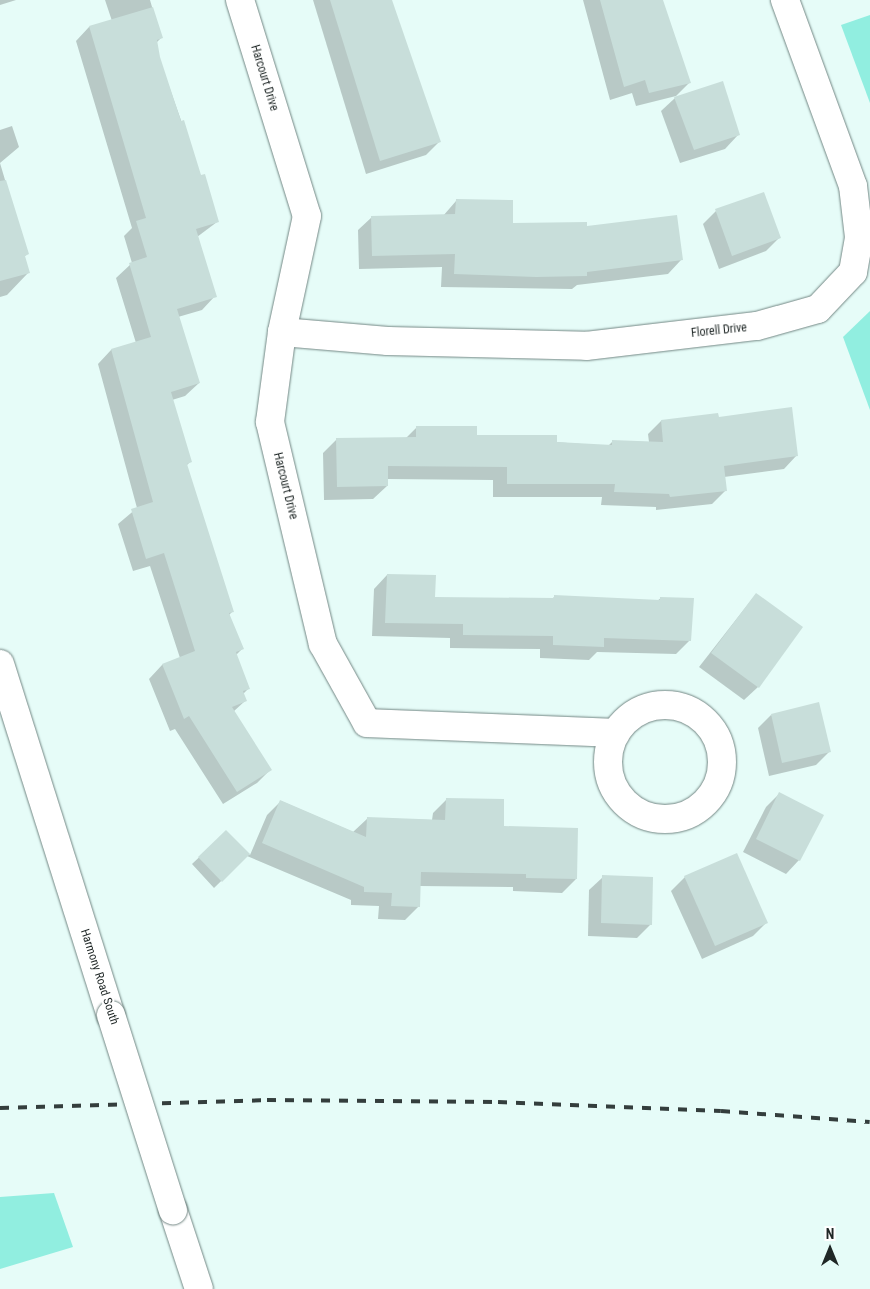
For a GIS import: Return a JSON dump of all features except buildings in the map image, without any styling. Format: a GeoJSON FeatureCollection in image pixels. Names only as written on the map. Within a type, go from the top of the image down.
{"type":"FeatureCollection","features":[{"type":"Feature","properties":{"kind":"street","name":"Harcourt Drive"},"geometry":{"type":"LineString","coordinates":[[240,0],[307,216],[282,332],[270,422],[324,644],[367,723],[616,732]]}},
{"type":"Feature","properties":{"kind":"street","name":"Florell Drive"},"geometry":{"type":"LineString","coordinates":[[282,332],[388,341],[586,346],[757,326],[818,310],[853,272],[859,236],[853,186],[785,0]]}},
{"type":"Feature","properties":{"kind":"street","name":"Harmony Road South"},"geometry":{"type":"LineString","coordinates":[[0,664],[199,1289]]}},
{"type":"Feature","properties":{"kind":"street"},"geometry":{"type":"LineString","coordinates":[[677,706],[702,719],[718,742],[721,756],[721,770],[711,795],[701,806],[675,818],[646,816],[633,809],[622,800],[609,774],[610,746],[616,732],[625,721],[649,708],[677,706]]}},
{"type":"Feature","properties":{"kind":"green space"},"geometry":{"type":"Polygon","coordinates":[[[870,15],[870,103],[841,25],[870,15]]]}},
{"type":"Feature","properties":{"kind":"green space"},"geometry":{"type":"Polygon","coordinates":[[[870,311],[870,410],[843,337],[870,311]]]}},
{"type":"Feature","properties":{"kind":"green space"},"geometry":{"type":"Polygon","coordinates":[[[54,1193],[73,1247],[0,1269],[0,1197],[54,1193]]]}},
{"type":"Feature","properties":{"kind":"railway"},"geometry":{"type":"LineString","coordinates":[[0,1108],[267,1100],[498,1102],[721,1111],[870,1122]]}}]}
